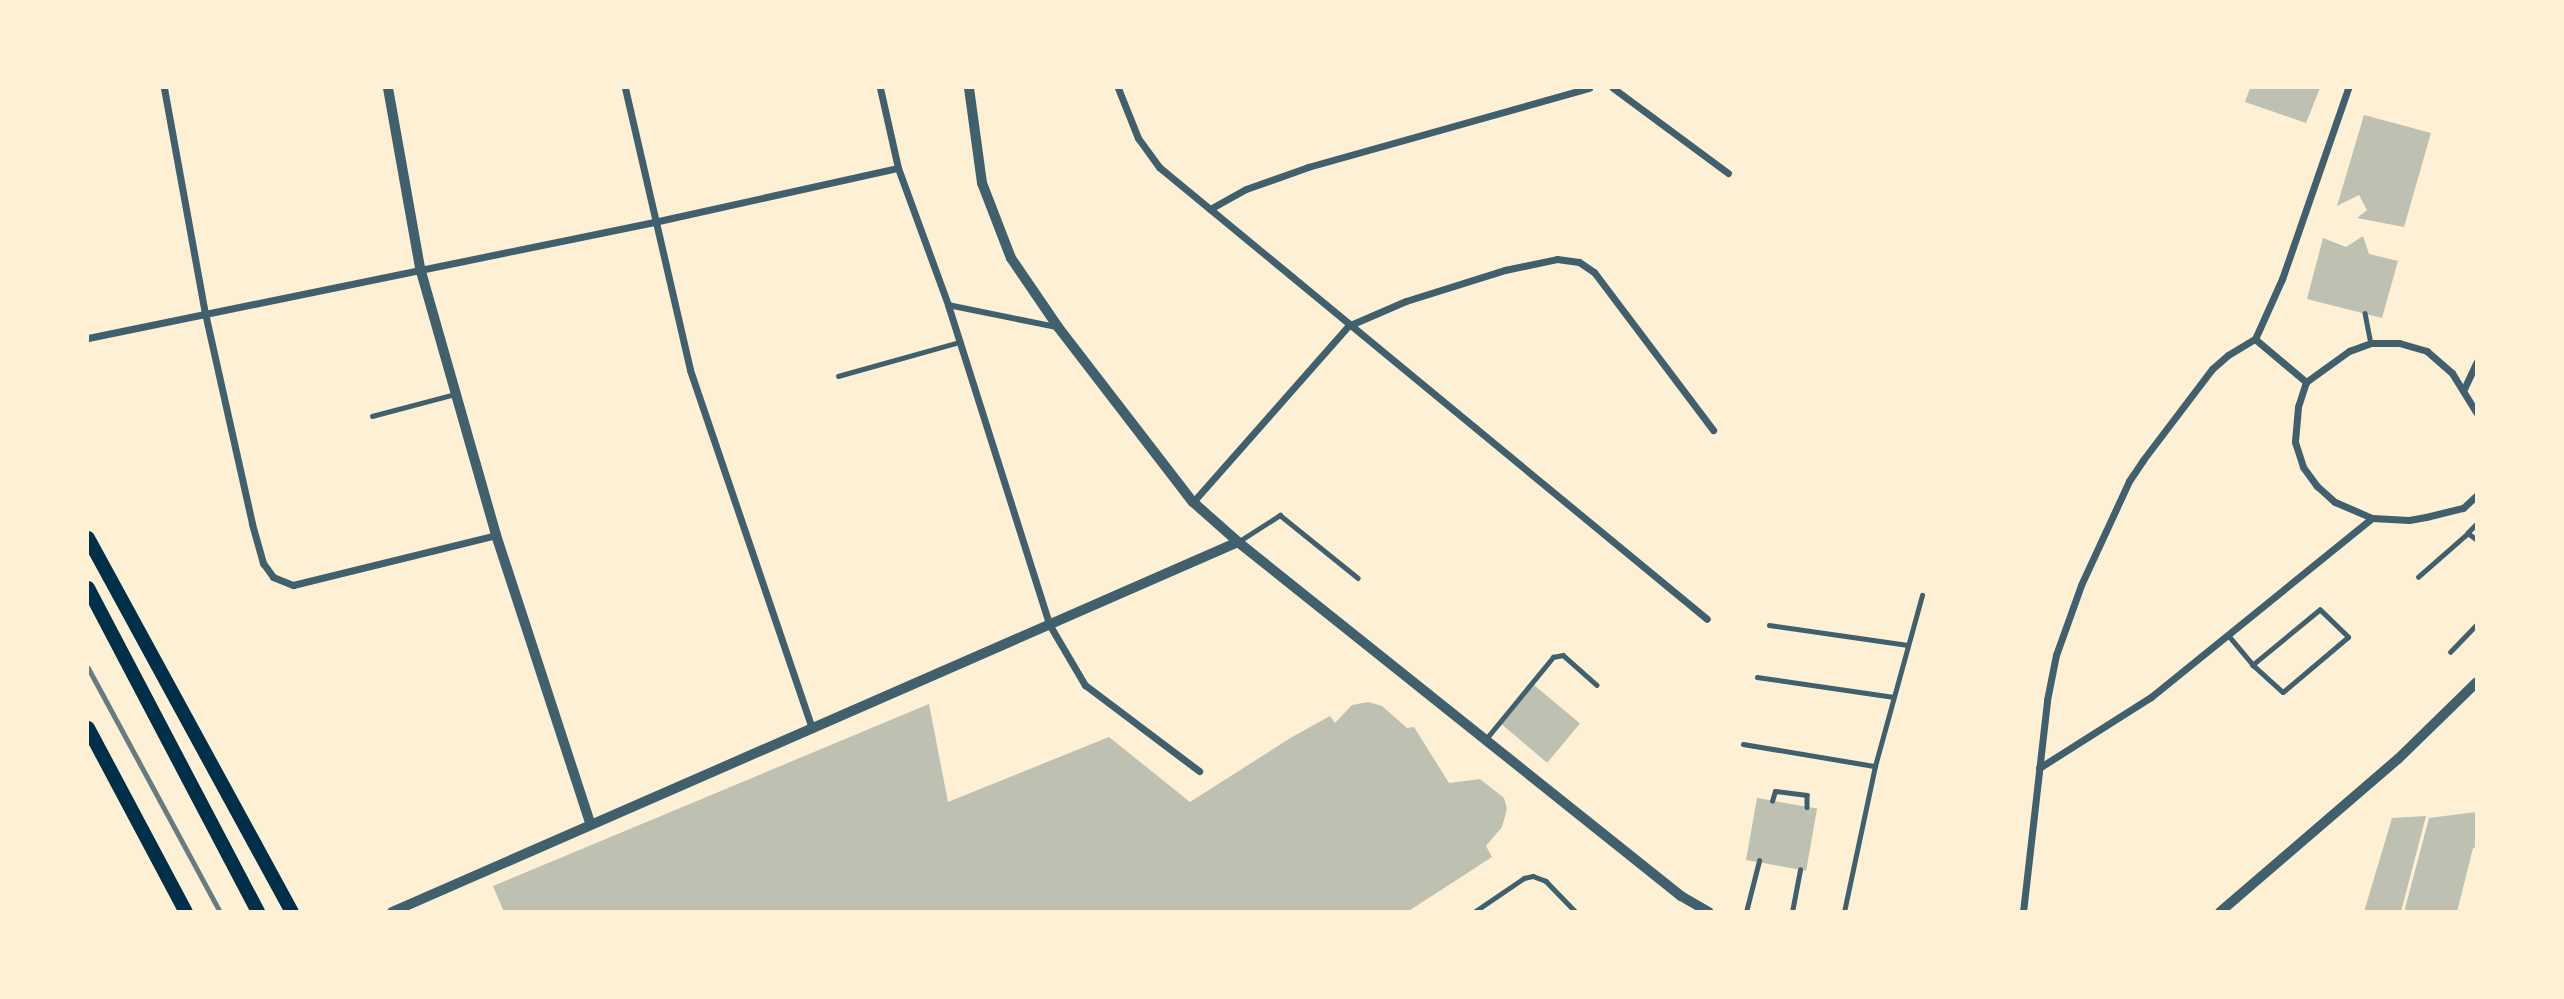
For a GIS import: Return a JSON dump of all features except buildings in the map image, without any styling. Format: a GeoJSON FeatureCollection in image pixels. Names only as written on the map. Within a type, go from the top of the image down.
{"type":"FeatureCollection","features":[{"type":"Feature","properties":{"kind":"main road"},"geometry":{"type":"LineString","coordinates":[[88,538],[292,911]]}},
{"type":"Feature","properties":{"kind":"main road"},"geometry":{"type":"LineString","coordinates":[[88,588],[258,912]]}},
{"type":"Feature","properties":{"kind":"main road"},"geometry":{"type":"LineString","coordinates":[[88,729],[186,912]]}},
{"type":"Feature","properties":{"kind":"street"},"geometry":{"type":"LineString","coordinates":[[164,88],[205,313],[263,562],[274,577],[293,586],[496,535]]}},
{"type":"Feature","properties":{"kind":"street"},"geometry":{"type":"LineString","coordinates":[[388,88],[420,268],[496,535],[590,822]]}},
{"type":"Feature","properties":{"kind":"street"},"geometry":{"type":"LineString","coordinates":[[625,88],[690,370],[811,726]]}},
{"type":"Feature","properties":{"kind":"street"},"geometry":{"type":"LineString","coordinates":[[880,88],[898,168],[948,305],[1049,624],[1085,685],[1199,771]]}},
{"type":"Feature","properties":{"kind":"street"},"geometry":{"type":"LineString","coordinates":[[1118,88],[1138,138],[1158,167],[1707,619]]}},
{"type":"Feature","properties":{"kind":"street"},"geometry":{"type":"LineString","coordinates":[[1210,209],[1247,190],[1308,167],[1589,88]]}},
{"type":"Feature","properties":{"kind":"street"},"geometry":{"type":"LineString","coordinates":[[1613,88],[1728,173]]}},
{"type":"Feature","properties":{"kind":"street"},"geometry":{"type":"LineString","coordinates":[[2023,912],[2039,768],[2056,655],[2081,584],[2129,481],[2212,369],[2228,355],[2255,339],[2282,279],[2348,88]]}},
{"type":"Feature","properties":{"kind":"street"},"geometry":{"type":"LineString","coordinates":[[970,91],[982,183],[1011,258],[1058,327],[1193,502],[1238,542],[1681,896],[1709,912]]}},
{"type":"Feature","properties":{"kind":"street"},"geometry":{"type":"LineString","coordinates":[[88,338],[654,222],[898,168]]}},
{"type":"Feature","properties":{"kind":"street"},"geometry":{"type":"LineString","coordinates":[[1193,502],[1348,326],[1406,301],[1505,271],[1557,259],[1579,262],[1594,272],[1713,429]]}},
{"type":"Feature","properties":{"kind":"street"},"geometry":{"type":"LineString","coordinates":[[948,305],[1058,327]]}},
{"type":"Feature","properties":{"kind":"street"},"geometry":{"type":"LineString","coordinates":[[2255,339],[2306,383]]}},
{"type":"Feature","properties":{"kind":"street"},"geometry":{"type":"LineString","coordinates":[[2476,412],[2452,373],[2427,351],[2399,343],[2371,343],[2339,356],[2306,383],[2298,407],[2295,442],[2303,467],[2317,486],[2335,502],[2372,518],[2409,520],[2426,517],[2463,508],[2476,496]]}},
{"type":"Feature","properties":{"kind":"street"},"geometry":{"type":"LineString","coordinates":[[2464,389],[2476,363]]}},
{"type":"Feature","properties":{"kind":"street"},"geometry":{"type":"LineString","coordinates":[[2039,768],[2151,697],[2372,518]]}},
{"type":"Feature","properties":{"kind":"street"},"geometry":{"type":"LineString","coordinates":[[391,912],[590,822],[1238,542]]}},
{"type":"Feature","properties":{"kind":"street"},"geometry":{"type":"LineString","coordinates":[[2220,912],[2398,760],[2476,683]]}},
{"type":"Feature","properties":{"kind":"lane"},"geometry":{"type":"LineString","coordinates":[[2365,313],[2371,343]]}},
{"type":"Feature","properties":{"kind":"lane"},"geometry":{"type":"LineString","coordinates":[[838,376],[960,342]]}},
{"type":"Feature","properties":{"kind":"lane"},"geometry":{"type":"LineString","coordinates":[[372,416],[456,394]]}},
{"type":"Feature","properties":{"kind":"lane"},"geometry":{"type":"LineString","coordinates":[[1238,542],[1280,515],[1358,578]]}},
{"type":"Feature","properties":{"kind":"lane"},"geometry":{"type":"LineString","coordinates":[[2418,577],[2476,525]]}},
{"type":"Feature","properties":{"kind":"lane"},"geometry":{"type":"LineString","coordinates":[[2468,533],[2476,539]]}},
{"type":"Feature","properties":{"kind":"lane"},"geometry":{"type":"LineString","coordinates":[[1844,912],[1875,766],[1922,595]]}},
{"type":"Feature","properties":{"kind":"lane"},"geometry":{"type":"LineString","coordinates":[[2229,636],[2253,665],[2283,692],[2348,637],[2320,610],[2253,665]]}},
{"type":"Feature","properties":{"kind":"lane"},"geometry":{"type":"LineString","coordinates":[[1769,625],[1908,645]]}},
{"type":"Feature","properties":{"kind":"lane"},"geometry":{"type":"LineString","coordinates":[[2450,652],[2476,625]]}},
{"type":"Feature","properties":{"kind":"lane"},"geometry":{"type":"LineString","coordinates":[[1486,740],[1553,657],[1563,655],[1597,685]]}},
{"type":"Feature","properties":{"kind":"lane"},"geometry":{"type":"LineString","coordinates":[[1757,677],[1894,697]]}},
{"type":"Feature","properties":{"kind":"lane"},"geometry":{"type":"LineString","coordinates":[[1743,744],[1875,766]]}},
{"type":"Feature","properties":{"kind":"lane"},"geometry":{"type":"LineString","coordinates":[[1772,801],[1775,791],[1807,795],[1807,807]]}},
{"type":"Feature","properties":{"kind":"lane"},"geometry":{"type":"LineString","coordinates":[[1746,912],[1759,861]]}},
{"type":"Feature","properties":{"kind":"lane"},"geometry":{"type":"LineString","coordinates":[[1792,912],[1800,870]]}},
{"type":"Feature","properties":{"kind":"lane"},"geometry":{"type":"LineString","coordinates":[[1474,912],[1524,878],[1533,876],[1546,881],[1576,912]]}},
{"type":"Feature","properties":{"kind":"railway"},"geometry":{"type":"LineString","coordinates":[[88,668],[220,912]]}}]}
